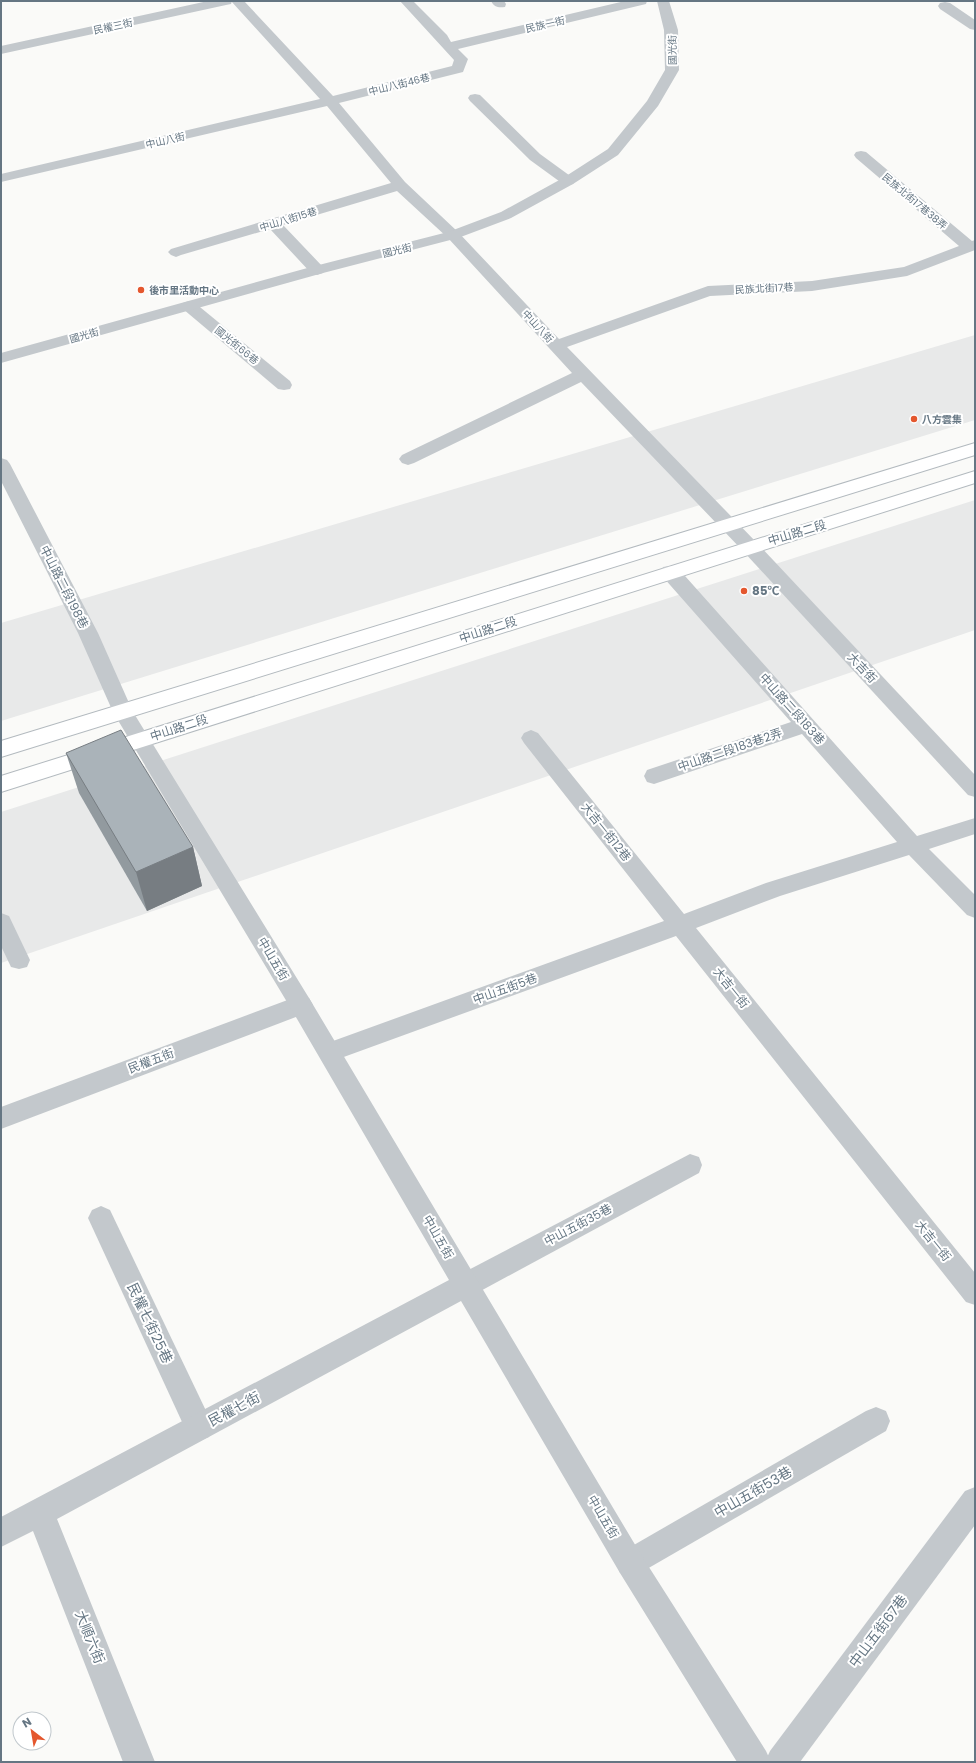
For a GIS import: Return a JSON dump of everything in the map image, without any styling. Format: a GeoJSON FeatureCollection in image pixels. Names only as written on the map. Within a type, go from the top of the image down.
{"type":"FeatureCollection","features":[{"type":"Feature","properties":{"kind":"main road"},"geometry":{"type":"LineString","coordinates":[[1,749],[975,449]]}},
{"type":"Feature","properties":{"kind":"main road","name":"中山路二段"},"geometry":{"type":"LineString","coordinates":[[1,784],[975,477]]}},
{"type":"Feature","properties":{"kind":"street","name":"民權三街"},"geometry":{"type":"LineString","coordinates":[[1,50],[226,1]]}},
{"type":"Feature","properties":{"kind":"street","name":"中山八街"},"geometry":{"type":"LineString","coordinates":[[237,1],[330,101],[400,185],[453,235],[583,374],[750,547]]}},
{"type":"Feature","properties":{"kind":"street"},"geometry":{"type":"LineString","coordinates":[[406,1],[442,38],[448,47]]}},
{"type":"Feature","properties":{"kind":"street","name":"民族一街"},"geometry":{"type":"LineString","coordinates":[[448,47],[641,1]]}},
{"type":"Feature","properties":{"kind":"street","name":"國光街"},"geometry":{"type":"LineString","coordinates":[[1,358],[317,270],[453,235],[506,215],[568,181],[613,152],[653,103],[672,70],[671,30],[663,1]]}},
{"type":"Feature","properties":{"kind":"street"},"geometry":{"type":"LineString","coordinates":[[945,6],[975,26]]}},
{"type":"Feature","properties":{"kind":"street","name":"中山八街46巷"},"geometry":{"type":"LineString","coordinates":[[330,101],[458,69],[461,59],[448,47]]}},
{"type":"Feature","properties":{"kind":"street"},"geometry":{"type":"LineString","coordinates":[[475,98],[535,157],[568,181]]}},
{"type":"Feature","properties":{"kind":"street","name":"中山八街"},"geometry":{"type":"LineString","coordinates":[[1,178],[330,101]]}},
{"type":"Feature","properties":{"kind":"street","name":"民族北街17巷38弄"},"geometry":{"type":"LineString","coordinates":[[860,155],[972,246]]}},
{"type":"Feature","properties":{"kind":"street","name":"中山八街15巷"},"geometry":{"type":"LineString","coordinates":[[176,252],[400,185]]}},
{"type":"Feature","properties":{"kind":"street"},"geometry":{"type":"LineString","coordinates":[[273,223],[317,270]]}},
{"type":"Feature","properties":{"kind":"street","name":"民族北街17巷"},"geometry":{"type":"LineString","coordinates":[[556,345],[708,290],[812,286],[907,271],[972,246]]}},
{"type":"Feature","properties":{"kind":"street","name":"國光街66巷"},"geometry":{"type":"LineString","coordinates":[[189,306],[284,385]]}},
{"type":"Feature","properties":{"kind":"street"},"geometry":{"type":"LineString","coordinates":[[408,459],[583,374]]}},
{"type":"Feature","properties":{"kind":"street","name":"中山路二段198巷"},"geometry":{"type":"LineString","coordinates":[[1,464],[88,633],[123,712]]}},
{"type":"Feature","properties":{"kind":"street","name":"大吉街"},"geometry":{"type":"LineString","coordinates":[[750,547],[971,780]]}},
{"type":"Feature","properties":{"kind":"street","name":"中山路二段183巷"},"geometry":{"type":"LineString","coordinates":[[670,572],[913,846],[975,909]]}},
{"type":"Feature","properties":{"kind":"street","name":"中山五街"},"geometry":{"type":"LineString","coordinates":[[123,712],[330,1052],[630,1563],[755,1762]]}},
{"type":"Feature","properties":{"kind":"street","name":"中山路二段183巷2弄"},"geometry":{"type":"LineString","coordinates":[[654,776],[805,724]]}},
{"type":"Feature","properties":{"kind":"street","name":"大吉一街12巷"},"geometry":{"type":"LineString","coordinates":[[531,738],[680,925]]}},
{"type":"Feature","properties":{"kind":"street"},"geometry":{"type":"LineString","coordinates":[[680,925],[774,889],[975,826]]}},
{"type":"Feature","properties":{"kind":"street"},"geometry":{"type":"LineString","coordinates":[[1,922],[19,960]]}},
{"type":"Feature","properties":{"kind":"street","name":"中山五街5巷"},"geometry":{"type":"LineString","coordinates":[[330,1052],[680,925]]}},
{"type":"Feature","properties":{"kind":"street","name":"大吉一街"},"geometry":{"type":"LineString","coordinates":[[680,925],[975,1293]]}},
{"type":"Feature","properties":{"kind":"street","name":"民權五街"},"geometry":{"type":"LineString","coordinates":[[1,1118],[301,1005]]}},
{"type":"Feature","properties":{"kind":"street","name":"中山五街35巷"},"geometry":{"type":"LineString","coordinates":[[466,1285],[690,1165]]}},
{"type":"Feature","properties":{"kind":"street","name":"民權七街25巷"},"geometry":{"type":"LineString","coordinates":[[101,1218],[199,1427]]}},
{"type":"Feature","properties":{"kind":"street","name":"民權七街"},"geometry":{"type":"LineString","coordinates":[[1,1533],[466,1285]]}},
{"type":"Feature","properties":{"kind":"street","name":"中山五街53巷"},"geometry":{"type":"LineString","coordinates":[[630,1563],[876,1420]]}},
{"type":"Feature","properties":{"kind":"street","name":"中山五街67巷"},"geometry":{"type":"LineString","coordinates":[[781,1762],[975,1501]]}},
{"type":"Feature","properties":{"kind":"street","name":"大順六街"},"geometry":{"type":"LineString","coordinates":[[40,1512],[139,1762]]}},
{"type":"Feature","properties":{"kind":"shaded area"},"geometry":{"type":"Polygon","coordinates":[[[975,335],[975,420],[1,721],[1,623],[975,335]]]}},
{"type":"Feature","properties":{"kind":"shaded area"},"geometry":{"type":"Polygon","coordinates":[[[975,500],[975,630],[1,963],[1,812],[975,500]]]}},
{"type":"Feature","properties":{"kind":"building"},"geometry":{"type":"Polygon","coordinates":[[[121,730],[193,847],[136,872],[66,753],[121,730]]]}},
{"type":"Feature","properties":{"kind":"place","name":"後市里活動中心"},"geometry":{"type":"Point","coordinates":[141,290]}},
{"type":"Feature","properties":{"kind":"place","name":"八方雲集"},"geometry":{"type":"Point","coordinates":[914,419]}},
{"type":"Feature","properties":{"kind":"place","name":"85℃"},"geometry":{"type":"Point","coordinates":[744,591]}}]}
